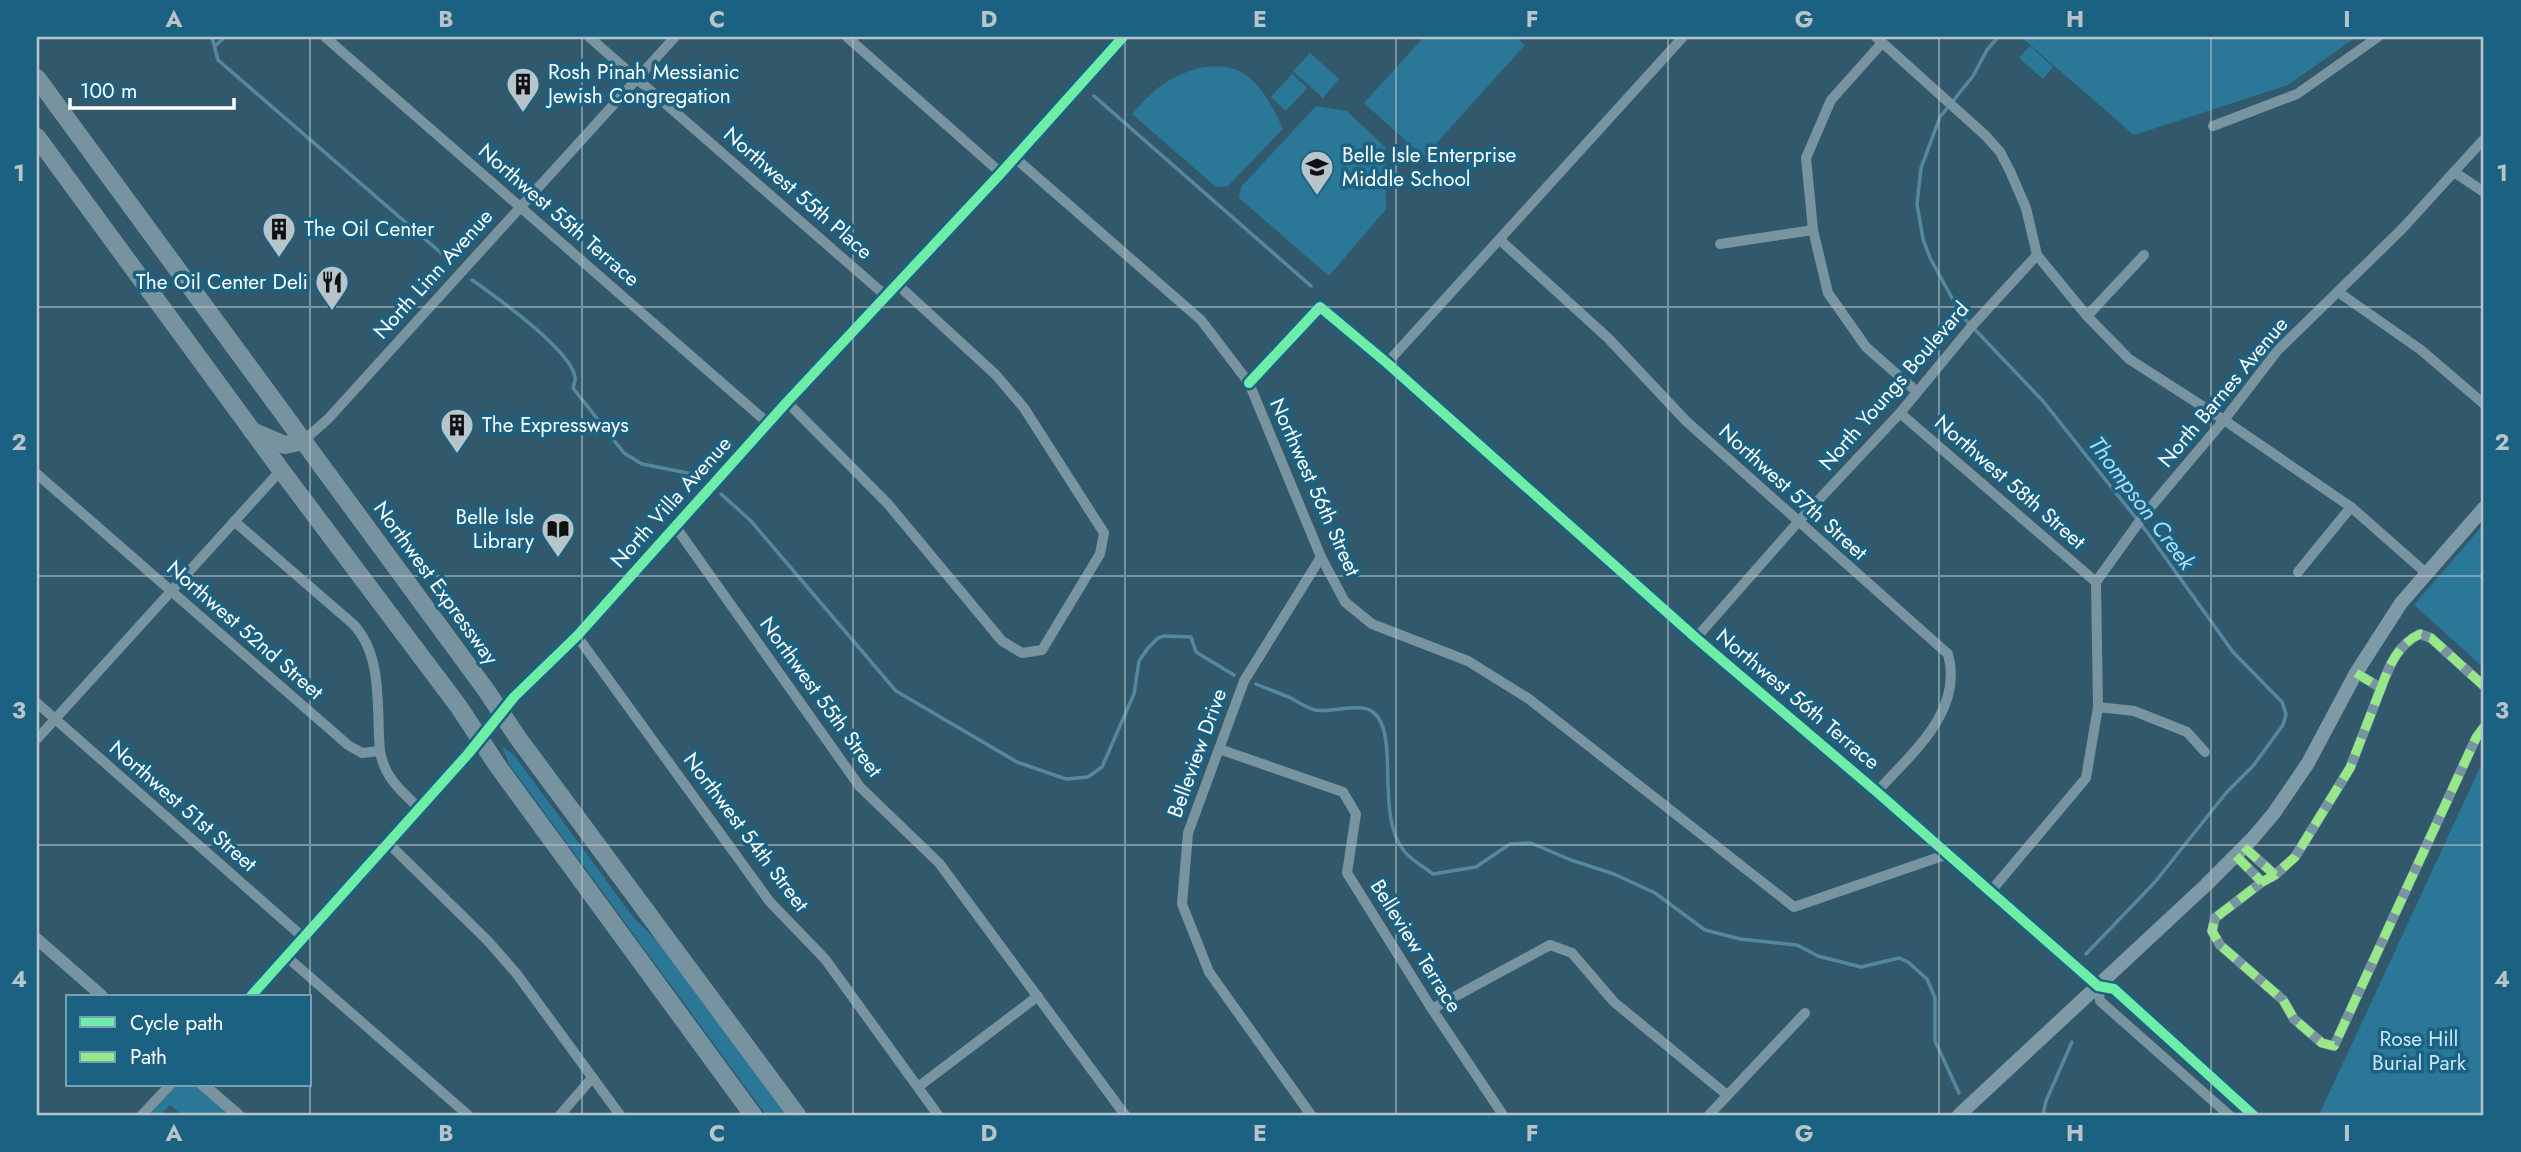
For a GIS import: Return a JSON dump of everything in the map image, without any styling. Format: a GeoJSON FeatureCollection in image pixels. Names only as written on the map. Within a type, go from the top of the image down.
{"type":"FeatureCollection","features":[{"type":"Feature","properties":{"kind":"highway","name":"Northwest Expressway"},"geometry":{"type":"LineString","coordinates":[[39,87],[303,441],[797,1115]]}},
{"type":"Feature","properties":{"kind":"highway"},"geometry":{"type":"LineString","coordinates":[[37,137],[348,558],[753,1115]]}},
{"type":"Feature","properties":{"kind":"highway"},"geometry":{"type":"LineString","coordinates":[[252,431],[285,444],[303,441]]}},
{"type":"Feature","properties":{"kind":"main road"},"geometry":{"type":"LineString","coordinates":[[1959,1115],[2240,851],[2274,813],[2303,771],[2356,673],[2394,614],[2426,573],[2484,508]]}},
{"type":"Feature","properties":{"kind":"street","name":"Northwest 55th Terrace"},"geometry":{"type":"LineString","coordinates":[[325,37],[768,423]]}},
{"type":"Feature","properties":{"kind":"street","name":"Northwest 55th Place"},"geometry":{"type":"LineString","coordinates":[[589,37],[886,296]]}},
{"type":"Feature","properties":{"kind":"street","name":"North Linn Avenue"},"geometry":{"type":"LineString","coordinates":[[303,441],[328,419],[676,37]]}},
{"type":"Feature","properties":{"kind":"street"},"geometry":{"type":"LineString","coordinates":[[847,37],[1001,173]]}},
{"type":"Feature","properties":{"kind":"street","name":"North Villa Avenue"},"geometry":{"type":"LineString","coordinates":[[252,995],[389,844],[501,713],[577,636],[786,402],[1001,173],[1123,37]]}},
{"type":"Feature","properties":{"kind":"street"},"geometry":{"type":"LineString","coordinates":[[1387,363],[1683,37]]}},
{"type":"Feature","properties":{"kind":"street"},"geometry":{"type":"LineString","coordinates":[[2213,126],[2297,94],[2378,37]]}},
{"type":"Feature","properties":{"kind":"street"},"geometry":{"type":"LineString","coordinates":[[1916,391],[1866,347],[1828,292],[1813,230],[1806,158],[1831,100],[1879,40],[1986,136],[2000,152],[2026,208],[2037,255],[2087,316],[2129,359],[2351,507],[2426,573]]}},
{"type":"Feature","properties":{"kind":"street","name":"North Barnes Avenue"},"geometry":{"type":"LineString","coordinates":[[2095,582],[2144,514],[2224,420],[2278,350],[2402,229],[2484,139]]}},
{"type":"Feature","properties":{"kind":"street","name":"Northwest 56th Street"},"geometry":{"type":"LineString","coordinates":[[1014,157],[1201,320],[1249,383],[1321,557],[1345,602],[1372,624],[1468,661],[1529,699],[1794,907],[1948,854]]}},
{"type":"Feature","properties":{"kind":"street"},"geometry":{"type":"LineString","coordinates":[[2454,172],[2484,192]]}},
{"type":"Feature","properties":{"kind":"street"},"geometry":{"type":"LineString","coordinates":[[1720,244],[1813,230]]}},
{"type":"Feature","properties":{"kind":"street","name":"Northwest 57th Street"},"geometry":{"type":"LineString","coordinates":[[1500,240],[1608,338],[1686,421],[1948,654],[1952,670],[1944,712],[1936,726],[1877,792]]}},
{"type":"Feature","properties":{"kind":"street"},"geometry":{"type":"LineString","coordinates":[[2087,316],[2144,254]]}},
{"type":"Feature","properties":{"kind":"street","name":"North Youngs Boulevard"},"geometry":{"type":"LineString","coordinates":[[1696,638],[1798,522],[1900,413],[1963,336],[2037,255]]}},
{"type":"Feature","properties":{"kind":"street"},"geometry":{"type":"LineString","coordinates":[[786,402],[888,504],[1002,641],[1022,653],[1042,650],[1100,554],[1104,533],[1024,408],[996,375],[897,284]]}},
{"type":"Feature","properties":{"kind":"street"},"geometry":{"type":"LineString","coordinates":[[2338,292],[2421,350],[2484,404]]}},
{"type":"Feature","properties":{"kind":"street","name":"Northwest 56th Terrace"},"geometry":{"type":"LineString","coordinates":[[1249,383],[1320,307],[1387,363],[1696,638],[2098,986],[2114,989],[2253,1115]]}},
{"type":"Feature","properties":{"kind":"street","name":"Northwest 58th Street"},"geometry":{"type":"LineString","coordinates":[[1900,413],[2095,582]]}},
{"type":"Feature","properties":{"kind":"street"},"geometry":{"type":"LineString","coordinates":[[37,739],[170,589],[281,470]]}},
{"type":"Feature","properties":{"kind":"street","name":"Northwest 52nd Street"},"geometry":{"type":"LineString","coordinates":[[37,474],[348,745],[362,753],[380,751]]}},
{"type":"Feature","properties":{"kind":"street"},"geometry":{"type":"LineString","coordinates":[[2298,572],[2351,507]]}},
{"type":"Feature","properties":{"kind":"street"},"geometry":{"type":"LineString","coordinates":[[234,521],[353,624],[366,640],[373,661],[382,762],[389,777],[419,808]]}},
{"type":"Feature","properties":{"kind":"street","name":"Northwest 55th Street"},"geometry":{"type":"LineString","coordinates":[[675,526],[860,787],[939,863],[1125,1115]]}},
{"type":"Feature","properties":{"kind":"street","name":"Belleview Drive"},"geometry":{"type":"LineString","coordinates":[[1311,1115],[1209,972],[1182,904],[1188,833],[1244,681],[1321,557]]}},
{"type":"Feature","properties":{"kind":"street"},"geometry":{"type":"LineString","coordinates":[[1991,891],[2086,778],[2098,707],[2095,582]]}},
{"type":"Feature","properties":{"kind":"street"},"geometry":{"type":"LineString","coordinates":[[2484,685],[2431,638],[2420,634],[2407,639],[2390,663],[2350,768],[2295,857],[2275,875],[2215,918],[2211,931],[2220,945],[2283,1000],[2294,1019],[2322,1043],[2334,1046],[2476,738],[2484,727]]}},
{"type":"Feature","properties":{"kind":"street","name":"Northwest 54th Street"},"geometry":{"type":"LineString","coordinates":[[577,636],[770,902],[825,959],[938,1115]]}},
{"type":"Feature","properties":{"kind":"street"},"geometry":{"type":"LineString","coordinates":[[2356,673],[2381,688]]}},
{"type":"Feature","properties":{"kind":"street","name":"Northwest 51st Street"},"geometry":{"type":"LineString","coordinates":[[37,704],[304,938]]}},
{"type":"Feature","properties":{"kind":"street"},"geometry":{"type":"LineString","coordinates":[[2098,707],[2134,711],[2187,732],[2205,752]]}},
{"type":"Feature","properties":{"kind":"street","name":"Belleview Terrace"},"geometry":{"type":"LineString","coordinates":[[1219,749],[1343,792],[1356,814],[1347,873],[1432,1009],[1503,1115]]}},
{"type":"Feature","properties":{"kind":"street"},"geometry":{"type":"LineString","coordinates":[[389,844],[487,940],[516,973],[620,1115]]}},
{"type":"Feature","properties":{"kind":"street"},"geometry":{"type":"LineString","coordinates":[[2240,851],[2275,875]]}},
{"type":"Feature","properties":{"kind":"street"},"geometry":{"type":"LineString","coordinates":[[2240,851],[2262,882]]}},
{"type":"Feature","properties":{"kind":"street"},"geometry":{"type":"LineString","coordinates":[[37,939],[101,995]]}},
{"type":"Feature","properties":{"kind":"street"},"geometry":{"type":"LineString","coordinates":[[1432,1009],[1550,945],[1572,953],[1614,1002],[1727,1096]]}},
{"type":"Feature","properties":{"kind":"street"},"geometry":{"type":"LineString","coordinates":[[287,957],[468,1115]]}},
{"type":"Feature","properties":{"kind":"street","name":"Northwest 56th Terrace"},"geometry":{"type":"LineString","coordinates":[[2098,986],[2100,1001],[2229,1115]]}},
{"type":"Feature","properties":{"kind":"street"},"geometry":{"type":"LineString","coordinates":[[918,1087],[1038,996]]}},
{"type":"Feature","properties":{"kind":"street"},"geometry":{"type":"LineString","coordinates":[[1709,1115],[1805,1013]]}},
{"type":"Feature","properties":{"kind":"street"},"geometry":{"type":"LineString","coordinates":[[2169,1061],[2180,1049]]}},
{"type":"Feature","properties":{"kind":"street"},"geometry":{"type":"LineString","coordinates":[[559,1115],[592,1078]]}},
{"type":"Feature","properties":{"kind":"street"},"geometry":{"type":"LineString","coordinates":[[142,1115],[169,1086]]}},
{"type":"Feature","properties":{"kind":"street"},"geometry":{"type":"LineString","coordinates":[[204,1086],[238,1115]]}},
{"type":"Feature","properties":{"kind":"green space"},"geometry":{"type":"Polygon","coordinates":[[[1424,37],[1516,37],[1525,45],[1424,157],[1364,103],[1424,37]]]}},
{"type":"Feature","properties":{"kind":"green space"},"geometry":{"type":"Polygon","coordinates":[[[2021,37],[2356,37],[2288,85],[2134,135],[2021,37]]]}},
{"type":"Feature","properties":{"kind":"green space"},"geometry":{"type":"Polygon","coordinates":[[[2030,46],[2053,67],[2043,79],[2019,58],[2030,46]]]}},
{"type":"Feature","properties":{"kind":"green space"},"geometry":{"type":"Polygon","coordinates":[[[1310,53],[1339,79],[1323,98],[1293,71],[1310,53]]]}},
{"type":"Feature","properties":{"kind":"green space"},"geometry":{"type":"Polygon","coordinates":[[[1203,67],[1225,67],[1246,75],[1261,90],[1283,129],[1228,186],[1216,187],[1132,114],[1163,84],[1181,74],[1203,67]]]}},
{"type":"Feature","properties":{"kind":"green space"},"geometry":{"type":"Polygon","coordinates":[[[1292,74],[1307,88],[1286,111],[1271,97],[1292,74]]]}},
{"type":"Feature","properties":{"kind":"green space"},"geometry":{"type":"Polygon","coordinates":[[[1316,106],[1347,111],[1385,147],[1386,209],[1329,276],[1239,198],[1241,187],[1316,106]]]}},
{"type":"Feature","properties":{"kind":"green space"},"geometry":{"type":"Polygon","coordinates":[[[2484,524],[2484,668],[2414,605],[2484,524]]]}},
{"type":"Feature","properties":{"kind":"green space"},"geometry":{"type":"Polygon","coordinates":[[[502,746],[514,755],[633,917],[663,947],[786,1115],[766,1115],[509,764],[502,746]]]}},
{"type":"Feature","properties":{"kind":"green space","name":"Rose Hill Burial Park"},"geometry":{"type":"Polygon","coordinates":[[[2484,759],[2484,1115],[2319,1115],[2484,759]]]}},
{"type":"Feature","properties":{"kind":"green space"},"geometry":{"type":"Polygon","coordinates":[[[176,1086],[195,1086],[229,1115],[182,1115],[170,1105],[160,1115],[150,1115],[176,1086]]]}},
{"type":"Feature","properties":{"kind":"waterway"},"geometry":{"type":"LineString","coordinates":[[212,37],[218,60],[448,259]]}},
{"type":"Feature","properties":{"kind":"waterway"},"geometry":{"type":"LineString","coordinates":[[216,45],[225,37]]}},
{"type":"Feature","properties":{"kind":"waterway","name":"Thompson Creek"},"geometry":{"type":"LineString","coordinates":[[1998,37],[1987,50],[1973,76],[1940,117],[1921,168],[1917,204],[1923,239],[1930,258],[1962,316],[2043,401],[2147,532],[2233,652],[2282,702],[2286,714],[2283,725],[2253,766],[2226,793],[2155,882],[2086,954]]}},
{"type":"Feature","properties":{"kind":"waterway"},"geometry":{"type":"LineString","coordinates":[[1094,96],[1311,286]]}},
{"type":"Feature","properties":{"kind":"waterway"},"geometry":{"type":"LineString","coordinates":[[472,280],[531,324],[560,353],[575,377],[573,388],[624,453],[642,464],[703,476]]}},
{"type":"Feature","properties":{"kind":"waterway"},"geometry":{"type":"LineString","coordinates":[[721,494],[750,520],[896,691],[1017,762],[1066,779],[1088,777],[1102,767],[1134,694],[1139,661],[1158,638],[1191,637],[1196,652],[1234,675]]}},
{"type":"Feature","properties":{"kind":"waterway"},"geometry":{"type":"LineString","coordinates":[[1256,684],[1315,710],[1361,708],[1373,712],[1381,723],[1385,738],[1390,816],[1395,835],[1404,851],[1433,874],[1476,867],[1510,844],[1531,843],[1614,874],[1655,893],[1705,930],[1740,939],[1797,945],[1818,956],[1861,967],[1899,958],[1908,962],[1927,979],[1935,998],[1935,1041],[1959,1093]]}},
{"type":"Feature","properties":{"kind":"waterway","name":"Thompson Creek"},"geometry":{"type":"LineString","coordinates":[[2043,1115],[2046,1101],[2072,1042]]}},
{"type":"Feature","properties":{"kind":"marked path"},"geometry":{"type":"LineString","coordinates":[[2356,673],[2381,688],[2400,650],[2420,634],[2431,638],[2484,686]]}},
{"type":"Feature","properties":{"kind":"marked path"},"geometry":{"type":"LineString","coordinates":[[2381,688],[2350,768],[2295,857],[2275,875],[2215,918],[2212,931],[2220,945],[2283,1000],[2294,1019],[2322,1043],[2334,1046],[2476,738],[2484,727]]}},
{"type":"Feature","properties":{"kind":"marked path"},"geometry":{"type":"LineString","coordinates":[[2244,847],[2275,875]]}},
{"type":"Feature","properties":{"kind":"marked path"},"geometry":{"type":"LineString","coordinates":[[2236,856],[2262,882]]}},
{"type":"Feature","properties":{"kind":"cycle path"},"geometry":{"type":"LineString","coordinates":[[252,995],[468,754],[514,697],[577,636],[787,402],[1001,173],[1123,37]]}},
{"type":"Feature","properties":{"kind":"cycle path"},"geometry":{"type":"LineString","coordinates":[[1249,383],[1320,307],[1387,363],[1696,638],[2098,986],[2114,989],[2253,1115]]}},
{"type":"Feature","properties":{"kind":"place","name":"Rosh Pinah Messianic Jewish Congregation"},"geometry":{"type":"Point","coordinates":[523,114]}},
{"type":"Feature","properties":{"kind":"place","name":"Belle Isle Enterprise Middle School"},"geometry":{"type":"Point","coordinates":[1317,197]}},
{"type":"Feature","properties":{"kind":"place","name":"The Oil Center"},"geometry":{"type":"Point","coordinates":[279,259]}},
{"type":"Feature","properties":{"kind":"place","name":"The Oil Center Deli"},"geometry":{"type":"Point","coordinates":[332,312]}},
{"type":"Feature","properties":{"kind":"place","name":"The Expressways"},"geometry":{"type":"Point","coordinates":[457,455]}},
{"type":"Feature","properties":{"kind":"place","name":"Belle Isle Library"},"geometry":{"type":"Point","coordinates":[558,559]}}]}
